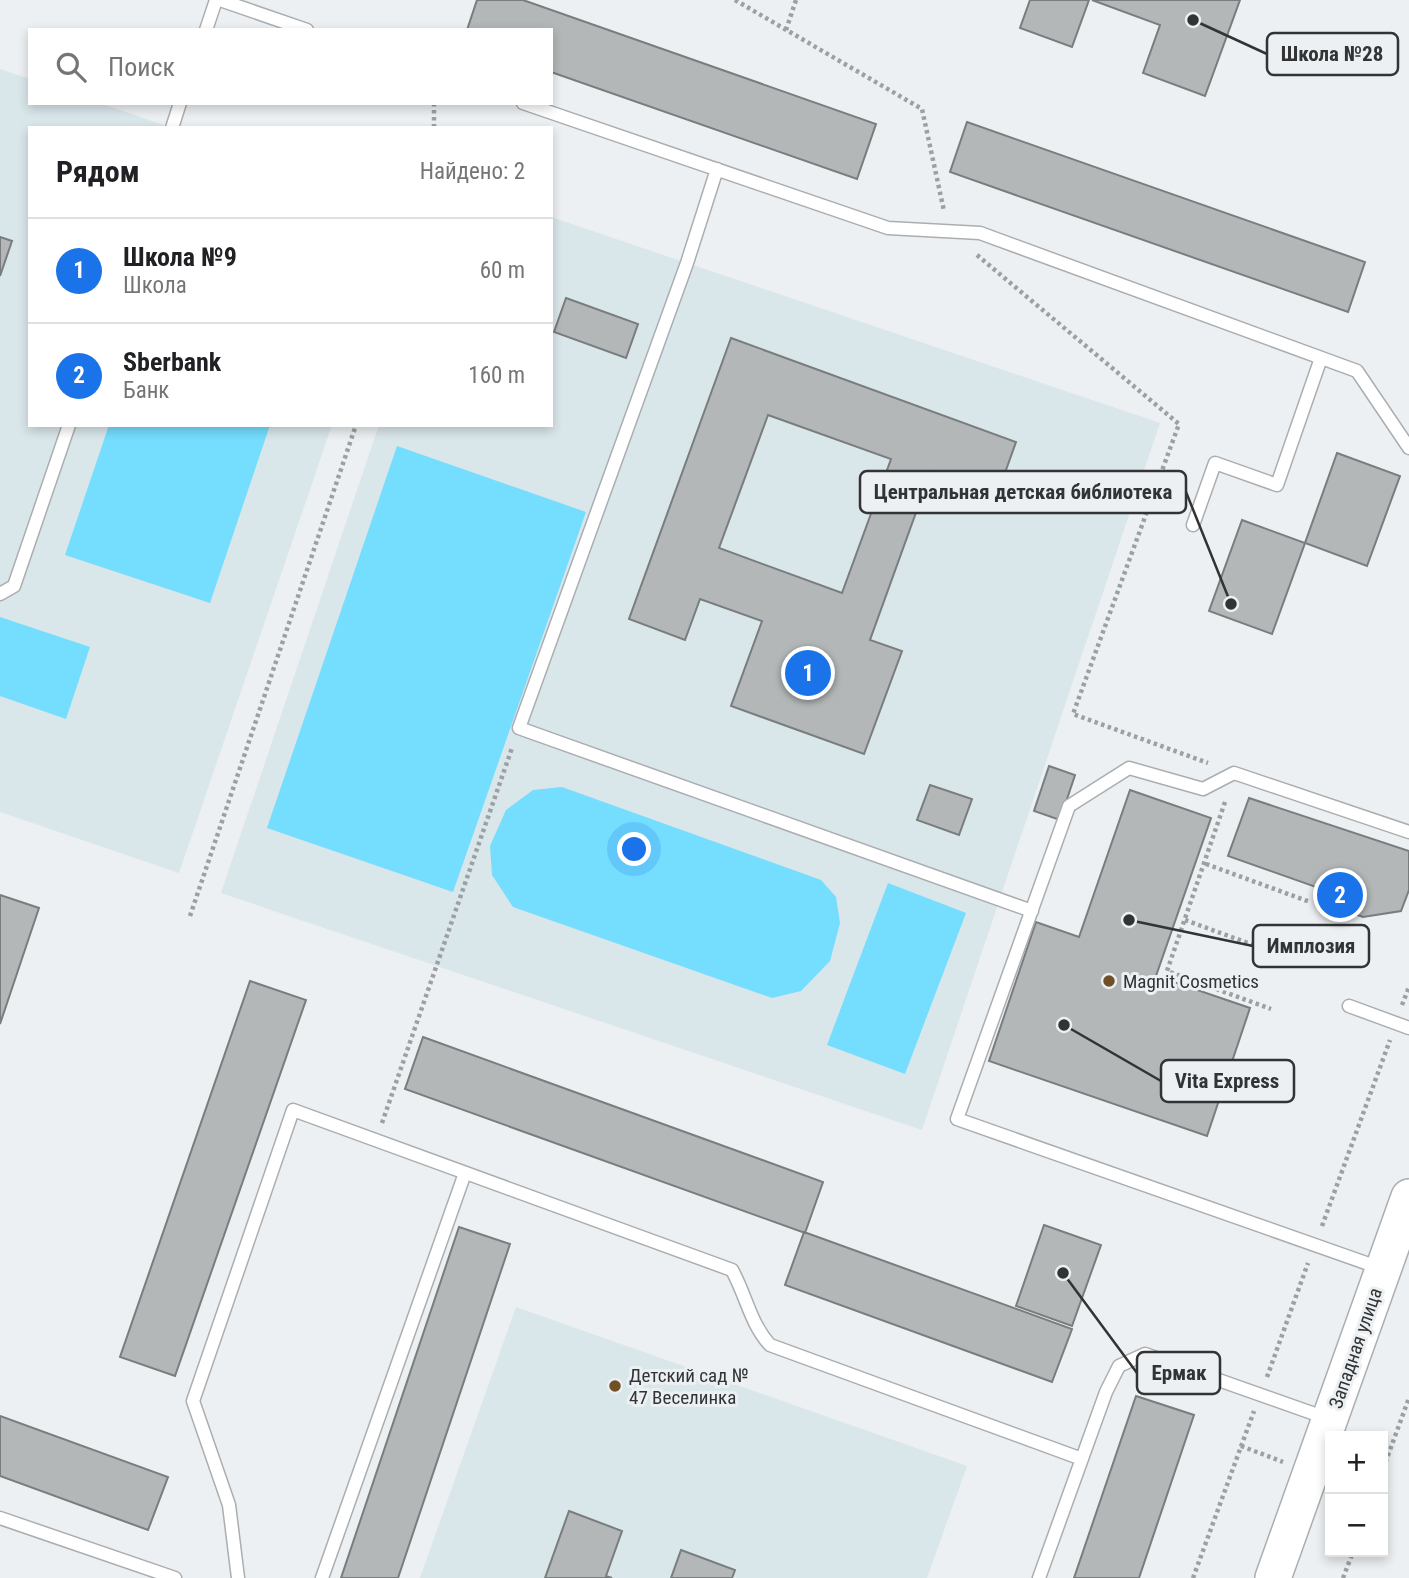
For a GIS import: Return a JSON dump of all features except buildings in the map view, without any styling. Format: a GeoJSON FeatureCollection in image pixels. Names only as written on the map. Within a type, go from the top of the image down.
{"type":"FeatureCollection","features":[{"type":"Feature","properties":{"kind":"street","name":"Западная улица"},"geometry":{"type":"LineString","coordinates":[[1273,1578],[1409,1197]]}},
{"type":"Feature","properties":{"kind":"lane"},"geometry":{"type":"LineString","coordinates":[[207,28],[218,0],[256,6],[303,28]]}},
{"type":"Feature","properties":{"kind":"lane"},"geometry":{"type":"LineString","coordinates":[[173,126],[179,105]]}},
{"type":"Feature","properties":{"kind":"lane"},"geometry":{"type":"LineString","coordinates":[[529,105],[888,228],[980,233],[1357,371],[1409,448]]}},
{"type":"Feature","properties":{"kind":"lane"},"geometry":{"type":"LineString","coordinates":[[716,169],[687,263],[519,728],[1032,911]]}},
{"type":"Feature","properties":{"kind":"lane"},"geometry":{"type":"LineString","coordinates":[[1193,525],[1214,463],[1277,485],[1321,358]]}},
{"type":"Feature","properties":{"kind":"lane"},"geometry":{"type":"LineString","coordinates":[[0,594],[13,586],[68,427]]}},
{"type":"Feature","properties":{"kind":"lane"},"geometry":{"type":"LineString","coordinates":[[1383,1269],[957,1119],[1069,806],[1129,768],[1203,789],[1234,773],[1409,832]]}},
{"type":"Feature","properties":{"kind":"lane"},"geometry":{"type":"LineString","coordinates":[[1349,1006],[1409,1028]]}},
{"type":"Feature","properties":{"kind":"lane"},"geometry":{"type":"LineString","coordinates":[[238,1578],[229,1505],[193,1401],[293,1110],[732,1270],[744,1291],[755,1329],[770,1345],[1082,1459]]}},
{"type":"Feature","properties":{"kind":"lane"},"geometry":{"type":"LineString","coordinates":[[322,1578],[465,1173]]}},
{"type":"Feature","properties":{"kind":"lane"},"geometry":{"type":"LineString","coordinates":[[1039,1578],[1106,1392],[1119,1366],[1145,1354],[1330,1419]]}},
{"type":"Feature","properties":{"kind":"lane"},"geometry":{"type":"LineString","coordinates":[[0,1518],[175,1578]]}},
{"type":"Feature","properties":{"kind":"path"},"geometry":{"type":"LineString","coordinates":[[735,0],[922,108],[948,231],[1178,424],[1073,714],[1234,773],[1206,864],[1167,971],[1271,1009]]}},
{"type":"Feature","properties":{"kind":"path"},"geometry":{"type":"LineString","coordinates":[[786,30],[796,0]]}},
{"type":"Feature","properties":{"kind":"path"},"geometry":{"type":"LineString","coordinates":[[434,105],[434,126]]}},
{"type":"Feature","properties":{"kind":"path"},"geometry":{"type":"LineString","coordinates":[[190,916],[355,427]]}},
{"type":"Feature","properties":{"kind":"path"},"geometry":{"type":"LineString","coordinates":[[376,1140],[519,728]]}},
{"type":"Feature","properties":{"kind":"path"},"geometry":{"type":"LineString","coordinates":[[1206,864],[1310,902]]}},
{"type":"Feature","properties":{"kind":"path"},"geometry":{"type":"LineString","coordinates":[[1185,920],[1289,958]]}},
{"type":"Feature","properties":{"kind":"path"},"geometry":{"type":"LineString","coordinates":[[1193,1578],[1409,987]]}},
{"type":"Feature","properties":{"kind":"path"},"geometry":{"type":"LineString","coordinates":[[1388,1455],[1409,1398]]}},
{"type":"Feature","properties":{"kind":"path"},"geometry":{"type":"LineString","coordinates":[[1343,1578],[1351,1557]]}},
{"type":"Feature","properties":{"kind":"shaded area"},"geometry":{"type":"Polygon","coordinates":[[[0,69],[28,78],[28,105],[106,105],[166,126],[28,126],[28,427],[331,427],[179,873],[0,812],[0,69]]]}},
{"type":"Feature","properties":{"kind":"shaded area"},"geometry":{"type":"Polygon","coordinates":[[[553,218],[1160,423],[922,1130],[221,893],[378,427],[553,427],[553,218]]]}},
{"type":"Feature","properties":{"kind":"shaded area"},"geometry":{"type":"Polygon","coordinates":[[[108,427],[269,427],[210,603],[65,555],[108,427]]]}},
{"type":"Feature","properties":{"kind":"shaded area"},"geometry":{"type":"Polygon","coordinates":[[[397,446],[586,512],[453,892],[267,828],[397,446]]]}},
{"type":"Feature","properties":{"kind":"shaded area"},"geometry":{"type":"Polygon","coordinates":[[[0,617],[90,647],[66,719],[0,696],[0,617]]]}},
{"type":"Feature","properties":{"kind":"shaded area"},"geometry":{"type":"Polygon","coordinates":[[[562,787],[821,880],[836,897],[840,923],[830,961],[801,991],[772,998],[513,907],[492,875],[490,846],[506,810],[533,790],[562,787]]]}},
{"type":"Feature","properties":{"kind":"shaded area"},"geometry":{"type":"Polygon","coordinates":[[[888,883],[966,913],[905,1074],[827,1045],[888,883]]]}},
{"type":"Feature","properties":{"kind":"shaded area","name":"Детский сад № 47 Веселинка"},"geometry":{"type":"Polygon","coordinates":[[[516,1307],[967,1466],[927,1578],[420,1578],[516,1307]]]}},
{"type":"Feature","properties":{"kind":"place","name":"Школа №28"},"geometry":{"type":"Point","coordinates":[1193,20]}},
{"type":"Feature","properties":{"kind":"place","name":"Центральная детская библиотека"},"geometry":{"type":"Point","coordinates":[1231,604]}},
{"type":"Feature","properties":{"kind":"place","name":"Школа №9"},"geometry":{"type":"Point","coordinates":[808,673]}},
{"type":"Feature","properties":{"kind":"place","name":"Sberbank"},"geometry":{"type":"Point","coordinates":[1340,895]}},
{"type":"Feature","properties":{"kind":"place","name":"Имплозия"},"geometry":{"type":"Point","coordinates":[1129,920]}},
{"type":"Feature","properties":{"kind":"place","name":"Magnit Cosmetics"},"geometry":{"type":"Point","coordinates":[1109,981]}},
{"type":"Feature","properties":{"kind":"place","name":"Vita Express"},"geometry":{"type":"Point","coordinates":[1064,1025]}},
{"type":"Feature","properties":{"kind":"place","name":"Ермак"},"geometry":{"type":"Point","coordinates":[1063,1273]}},
{"type":"Feature","properties":{"kind":"place","name":"Детский сад № 47 Веселинка"},"geometry":{"type":"Point","coordinates":[615,1386]}}]}
